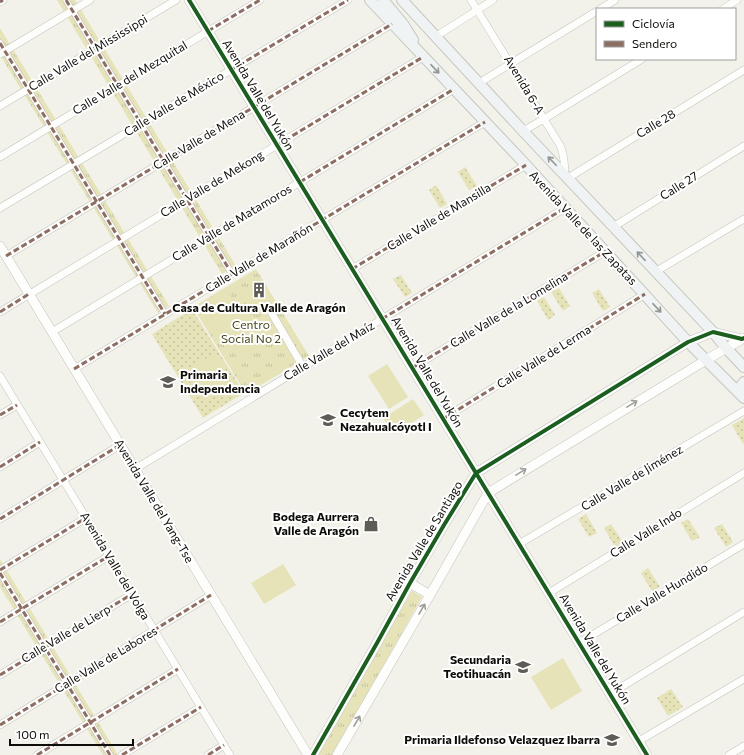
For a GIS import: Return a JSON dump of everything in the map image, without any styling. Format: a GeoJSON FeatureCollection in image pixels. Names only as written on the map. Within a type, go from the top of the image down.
{"type":"FeatureCollection","features":[{"type":"Feature","properties":{"kind":"main road","name":"Avenida Valle de las Zapatas"},"geometry":{"type":"LineString","coordinates":[[370,0],[606,251],[688,342],[742,396]]}},
{"type":"Feature","properties":{"kind":"main road","name":"Avenida Valle de las Zapatas"},"geometry":{"type":"LineString","coordinates":[[383,0],[403,24],[423,57]]}},
{"type":"Feature","properties":{"kind":"main road","name":"Avenida Valle de las Zapatas"},"geometry":{"type":"LineString","coordinates":[[389,0],[435,37]]}},
{"type":"Feature","properties":{"kind":"main road","name":"Avenida Valle de las Zapatas"},"geometry":{"type":"LineString","coordinates":[[402,0],[744,366]]}},
{"type":"Feature","properties":{"kind":"main road"},"geometry":{"type":"LineString","coordinates":[[742,396],[741,386],[744,382]]}},
{"type":"Feature","properties":{"kind":"street"},"geometry":{"type":"LineString","coordinates":[[0,2],[4,0]]}},
{"type":"Feature","properties":{"kind":"street"},"geometry":{"type":"LineString","coordinates":[[66,0],[232,274]]}},
{"type":"Feature","properties":{"kind":"street"},"geometry":{"type":"LineString","coordinates":[[2,52],[90,0]]}},
{"type":"Feature","properties":{"kind":"street","name":"Calle Valle del Mississippi"},"geometry":{"type":"LineString","coordinates":[[0,106],[176,0]]}},
{"type":"Feature","properties":{"kind":"street","name":"Avenida Valle del Yukón"},"geometry":{"type":"LineString","coordinates":[[189,0],[647,755]]}},
{"type":"Feature","properties":{"kind":"street","name":"Calle Valle del Mezquital"},"geometry":{"type":"LineString","coordinates":[[0,157],[260,0]]}},
{"type":"Feature","properties":{"kind":"street","name":"Calle Valle de México"},"geometry":{"type":"LineString","coordinates":[[0,208],[348,0]]}},
{"type":"Feature","properties":{"kind":"street","name":"Avenida 6-A"},"geometry":{"type":"LineString","coordinates":[[471,0],[561,147],[566,176]]}},
{"type":"Feature","properties":{"kind":"street"},"geometry":{"type":"LineString","coordinates":[[435,37],[493,0]]}},
{"type":"Feature","properties":{"kind":"street"},"geometry":{"type":"LineString","coordinates":[[602,8],[615,0]]}},
{"type":"Feature","properties":{"kind":"street"},"geometry":{"type":"LineString","coordinates":[[725,8],[737,0]]}},
{"type":"Feature","properties":{"kind":"street"},"geometry":{"type":"LineString","coordinates":[[478,83],[596,12]]}},
{"type":"Feature","properties":{"kind":"street","name":"Calle Valle de Mena"},"geometry":{"type":"LineString","coordinates":[[6,256],[392,24]]}},
{"type":"Feature","properties":{"kind":"street"},"geometry":{"type":"LineString","coordinates":[[0,43],[2,52],[28,89],[166,314]]}},
{"type":"Feature","properties":{"kind":"street","name":"Calle Valle de Mekong"},"geometry":{"type":"LineString","coordinates":[[0,312],[423,57]]}},
{"type":"Feature","properties":{"kind":"street"},"geometry":{"type":"LineString","coordinates":[[523,131],[640,60]]}},
{"type":"Feature","properties":{"kind":"street","name":"Calle 28"},"geometry":{"type":"LineString","coordinates":[[566,176],[744,70]]}},
{"type":"Feature","properties":{"kind":"street","name":"Calle Valle de Matamoros"},"geometry":{"type":"LineString","coordinates":[[52,332],[454,89]]}},
{"type":"Feature","properties":{"kind":"street","name":"Calle Valle de Marañón"},"geometry":{"type":"LineString","coordinates":[[74,369],[485,122]]}},
{"type":"Feature","properties":{"kind":"street","name":"Calle 27"},"geometry":{"type":"LineString","coordinates":[[613,227],[744,146]]}},
{"type":"Feature","properties":{"kind":"street","name":"Calle Valle de Mansilla"},"geometry":{"type":"LineString","coordinates":[[352,269],[526,165]]}},
{"type":"Feature","properties":{"kind":"street","name":"Calle Valle del Maíz"},"geometry":{"type":"LineString","coordinates":[[135,470],[564,208]]}},
{"type":"Feature","properties":{"kind":"street"},"geometry":{"type":"LineString","coordinates":[[655,272],[744,219]]}},
{"type":"Feature","properties":{"kind":"street","name":"Avenida Valle del Yang-Tse"},"geometry":{"type":"LineString","coordinates":[[0,246],[308,755]]}},
{"type":"Feature","properties":{"kind":"street","name":"Calle Valle de la Lomelina"},"geometry":{"type":"LineString","coordinates":[[412,368],[606,251]]}},
{"type":"Feature","properties":{"kind":"street","name":"Calle Valle de Lerma"},"geometry":{"type":"LineString","coordinates":[[443,420],[645,294]]}},
{"type":"Feature","properties":{"kind":"street"},"geometry":{"type":"LineString","coordinates":[[267,305],[304,367]]}},
{"type":"Feature","properties":{"kind":"street"},"geometry":{"type":"LineString","coordinates":[[713,332],[743,339]]}},
{"type":"Feature","properties":{"kind":"street","name":"Avenida Valle de Santiago"},"geometry":{"type":"LineString","coordinates":[[313,755],[410,583],[476,473],[688,342],[713,332]]}},
{"type":"Feature","properties":{"kind":"street"},"geometry":{"type":"LineString","coordinates":[[337,755],[488,493],[743,339]]}},
{"type":"Feature","properties":{"kind":"street","name":"Avenida Valle del Volga"},"geometry":{"type":"LineString","coordinates":[[0,376],[230,755]]}},
{"type":"Feature","properties":{"kind":"street"},"geometry":{"type":"LineString","coordinates":[[0,415],[17,405]]}},
{"type":"Feature","properties":{"kind":"street","name":"Calle Valle de Jiménez"},"geometry":{"type":"LineString","coordinates":[[519,544],[744,411]]}},
{"type":"Feature","properties":{"kind":"street"},"geometry":{"type":"LineString","coordinates":[[0,467],[40,442]]}},
{"type":"Feature","properties":{"kind":"street"},"geometry":{"type":"LineString","coordinates":[[0,519],[120,445]]}},
{"type":"Feature","properties":{"kind":"street","name":"Calle Valle Indo"},"geometry":{"type":"LineString","coordinates":[[549,593],[744,473]]}},
{"type":"Feature","properties":{"kind":"street"},"geometry":{"type":"LineString","coordinates":[[86,518],[0,572],[110,755]]}},
{"type":"Feature","properties":{"kind":"street","name":"Calle Valle Hundido"},"geometry":{"type":"LineString","coordinates":[[579,643],[744,544]]}},
{"type":"Feature","properties":{"kind":"street"},"geometry":{"type":"LineString","coordinates":[[0,622],[109,556]]}},
{"type":"Feature","properties":{"kind":"street"},"geometry":{"type":"LineString","coordinates":[[410,583],[430,595]]}},
{"type":"Feature","properties":{"kind":"street","name":"Calle Valle de Lierp"},"geometry":{"type":"LineString","coordinates":[[0,674],[132,594]]}},
{"type":"Feature","properties":{"kind":"street","name":"Calle Valle de Labores"},"geometry":{"type":"LineString","coordinates":[[0,724],[212,595]]}},
{"type":"Feature","properties":{"kind":"street"},"geometry":{"type":"LineString","coordinates":[[610,694],[744,612]]}},
{"type":"Feature","properties":{"kind":"street"},"geometry":{"type":"LineString","coordinates":[[37,755],[178,669]]}},
{"type":"Feature","properties":{"kind":"street"},"geometry":{"type":"LineString","coordinates":[[639,741],[744,678]]}},
{"type":"Feature","properties":{"kind":"street"},"geometry":{"type":"LineString","coordinates":[[122,755],[201,707]]}},
{"type":"Feature","properties":{"kind":"street"},"geometry":{"type":"LineString","coordinates":[[208,755],[224,745]]}},
{"type":"Feature","properties":{"kind":"street"},"geometry":{"type":"LineString","coordinates":[[729,755],[744,746]]}},
{"type":"Feature","properties":{"kind":"green space"},"geometry":{"type":"Polygon","coordinates":[[[57,0],[75,0],[236,266],[222,274],[57,0]]]}},
{"type":"Feature","properties":{"kind":"green space"},"geometry":{"type":"Polygon","coordinates":[[[0,28],[169,306],[158,313],[0,55],[0,28]]]}},
{"type":"Feature","properties":{"kind":"green space"},"geometry":{"type":"Polygon","coordinates":[[[465,167],[477,186],[469,190],[458,172],[465,167]]]}},
{"type":"Feature","properties":{"kind":"green space"},"geometry":{"type":"Polygon","coordinates":[[[436,185],[447,204],[440,208],[429,190],[436,185]]]}},
{"type":"Feature","properties":{"kind":"green space","name":"Centro Social No 2"},"geometry":{"type":"Polygon","coordinates":[[[256,269],[309,356],[246,394],[193,307],[256,269]]]}},
{"type":"Feature","properties":{"kind":"green space"},"geometry":{"type":"Polygon","coordinates":[[[401,275],[412,293],[405,297],[393,279],[401,275]]]}},
{"type":"Feature","properties":{"kind":"green space"},"geometry":{"type":"Polygon","coordinates":[[[226,288],[260,343],[237,357],[212,316],[204,321],[195,307],[226,288]]]}},
{"type":"Feature","properties":{"kind":"green space"},"geometry":{"type":"Polygon","coordinates":[[[559,288],[570,306],[563,311],[551,292],[559,288]]]}},
{"type":"Feature","properties":{"kind":"green space"},"geometry":{"type":"Polygon","coordinates":[[[599,289],[610,307],[603,311],[592,293],[599,289]]]}},
{"type":"Feature","properties":{"kind":"green space"},"geometry":{"type":"Polygon","coordinates":[[[544,297],[555,315],[548,320],[537,301],[544,297]]]}},
{"type":"Feature","properties":{"kind":"green space"},"geometry":{"type":"Polygon","coordinates":[[[192,309],[244,393],[203,418],[152,334],[192,309]]]}},
{"type":"Feature","properties":{"kind":"green space"},"geometry":{"type":"Polygon","coordinates":[[[215,353],[234,383],[203,402],[184,372],[215,353]]]}},
{"type":"Feature","properties":{"kind":"green space"},"geometry":{"type":"Polygon","coordinates":[[[387,364],[408,397],[389,409],[368,376],[387,364]]]}},
{"type":"Feature","properties":{"kind":"green space"},"geometry":{"type":"Polygon","coordinates":[[[413,399],[424,415],[394,434],[383,418],[413,399]]]}},
{"type":"Feature","properties":{"kind":"green space"},"geometry":{"type":"Polygon","coordinates":[[[744,418],[744,443],[743,444],[732,425],[744,418]]]}},
{"type":"Feature","properties":{"kind":"green space"},"geometry":{"type":"Polygon","coordinates":[[[586,514],[597,533],[589,537],[578,519],[586,514]]]}},
{"type":"Feature","properties":{"kind":"green space"},"geometry":{"type":"Polygon","coordinates":[[[688,519],[700,537],[692,541],[681,523],[688,519]]]}},
{"type":"Feature","properties":{"kind":"green space"},"geometry":{"type":"Polygon","coordinates":[[[611,524],[623,542],[615,547],[604,528],[611,524]]]}},
{"type":"Feature","properties":{"kind":"green space"},"geometry":{"type":"Polygon","coordinates":[[[722,524],[733,542],[726,547],[714,528],[722,524]]]}},
{"type":"Feature","properties":{"kind":"green space"},"geometry":{"type":"Polygon","coordinates":[[[0,559],[118,755],[103,755],[0,587],[0,559]]]}},
{"type":"Feature","properties":{"kind":"green space"},"geometry":{"type":"Polygon","coordinates":[[[283,564],[296,585],[264,604],[251,583],[283,564]]]}},
{"type":"Feature","properties":{"kind":"green space"},"geometry":{"type":"Polygon","coordinates":[[[648,568],[660,587],[652,591],[641,573],[648,568]]]}},
{"type":"Feature","properties":{"kind":"green space"},"geometry":{"type":"Polygon","coordinates":[[[412,591],[422,597],[333,755],[320,755],[318,753],[412,591]]]}},
{"type":"Feature","properties":{"kind":"green space"},"geometry":{"type":"Polygon","coordinates":[[[563,658],[582,691],[551,710],[531,677],[563,658]]]}},
{"type":"Feature","properties":{"kind":"green space"},"geometry":{"type":"Polygon","coordinates":[[[671,689],[683,707],[668,716],[657,698],[671,689]]]}},
{"type":"Feature","properties":{"kind":"marked path"},"geometry":{"type":"LineString","coordinates":[[66,0],[232,274]]}},
{"type":"Feature","properties":{"kind":"marked path"},"geometry":{"type":"LineString","coordinates":[[208,31],[260,0]]}},
{"type":"Feature","properties":{"kind":"marked path"},"geometry":{"type":"LineString","coordinates":[[231,70],[348,0]]}},
{"type":"Feature","properties":{"kind":"marked path"},"geometry":{"type":"LineString","coordinates":[[6,256],[392,24]]}},
{"type":"Feature","properties":{"kind":"marked path"},"geometry":{"type":"LineString","coordinates":[[0,43],[165,314]]}},
{"type":"Feature","properties":{"kind":"marked path"},"geometry":{"type":"LineString","coordinates":[[277,145],[423,57]]}},
{"type":"Feature","properties":{"kind":"marked path"},"geometry":{"type":"LineString","coordinates":[[300,182],[454,89]]}},
{"type":"Feature","properties":{"kind":"marked path"},"geometry":{"type":"LineString","coordinates":[[74,369],[485,122]]}},
{"type":"Feature","properties":{"kind":"marked path"},"geometry":{"type":"LineString","coordinates":[[352,269],[526,165]]}},
{"type":"Feature","properties":{"kind":"marked path"},"geometry":{"type":"LineString","coordinates":[[382,319],[565,208]]}},
{"type":"Feature","properties":{"kind":"marked path"},"geometry":{"type":"LineString","coordinates":[[412,368],[606,251]]}},
{"type":"Feature","properties":{"kind":"marked path"},"geometry":{"type":"LineString","coordinates":[[0,312],[29,294]]}},
{"type":"Feature","properties":{"kind":"marked path"},"geometry":{"type":"LineString","coordinates":[[443,419],[645,294]]}},
{"type":"Feature","properties":{"kind":"marked path"},"geometry":{"type":"LineString","coordinates":[[0,415],[17,405]]}},
{"type":"Feature","properties":{"kind":"marked path"},"geometry":{"type":"LineString","coordinates":[[0,467],[40,442]]}},
{"type":"Feature","properties":{"kind":"marked path"},"geometry":{"type":"LineString","coordinates":[[0,519],[120,445]]}},
{"type":"Feature","properties":{"kind":"marked path"},"geometry":{"type":"LineString","coordinates":[[0,570],[86,518]]}},
{"type":"Feature","properties":{"kind":"marked path"},"geometry":{"type":"LineString","coordinates":[[0,622],[109,556]]}},
{"type":"Feature","properties":{"kind":"marked path"},"geometry":{"type":"LineString","coordinates":[[0,573],[110,755]]}},
{"type":"Feature","properties":{"kind":"marked path"},"geometry":{"type":"LineString","coordinates":[[0,675],[132,594]]}},
{"type":"Feature","properties":{"kind":"marked path"},"geometry":{"type":"LineString","coordinates":[[0,725],[211,595]]}},
{"type":"Feature","properties":{"kind":"marked path"},"geometry":{"type":"LineString","coordinates":[[37,755],[178,669]]}},
{"type":"Feature","properties":{"kind":"marked path"},"geometry":{"type":"LineString","coordinates":[[122,755],[201,707]]}},
{"type":"Feature","properties":{"kind":"marked path"},"geometry":{"type":"LineString","coordinates":[[208,755],[224,745]]}},
{"type":"Feature","properties":{"kind":"cycle path"},"geometry":{"type":"LineString","coordinates":[[189,0],[647,755]]}},
{"type":"Feature","properties":{"kind":"cycle path"},"geometry":{"type":"LineString","coordinates":[[313,755],[410,583],[476,473],[688,342],[713,332],[742,339],[744,338]]}},
{"type":"Feature","properties":{"kind":"place","name":"Casa de Cultura Valle de Aragón"},"geometry":{"type":"Point","coordinates":[259,290]}},
{"type":"Feature","properties":{"kind":"place","name":"Primaria Independencia"},"geometry":{"type":"Point","coordinates":[168,382]}},
{"type":"Feature","properties":{"kind":"place","name":"Cecytem Nezahualcóyotl I"},"geometry":{"type":"Point","coordinates":[328,420]}},
{"type":"Feature","properties":{"kind":"place","name":"Bodega Aurrera Valle de Aragón"},"geometry":{"type":"Point","coordinates":[371,524]}},
{"type":"Feature","properties":{"kind":"place","name":"Secundaria Teotihuacán"},"geometry":{"type":"Point","coordinates":[523,667]}},
{"type":"Feature","properties":{"kind":"place","name":"Primaria Ildefonso Velazquez Ibarra"},"geometry":{"type":"Point","coordinates":[612,740]}}]}
